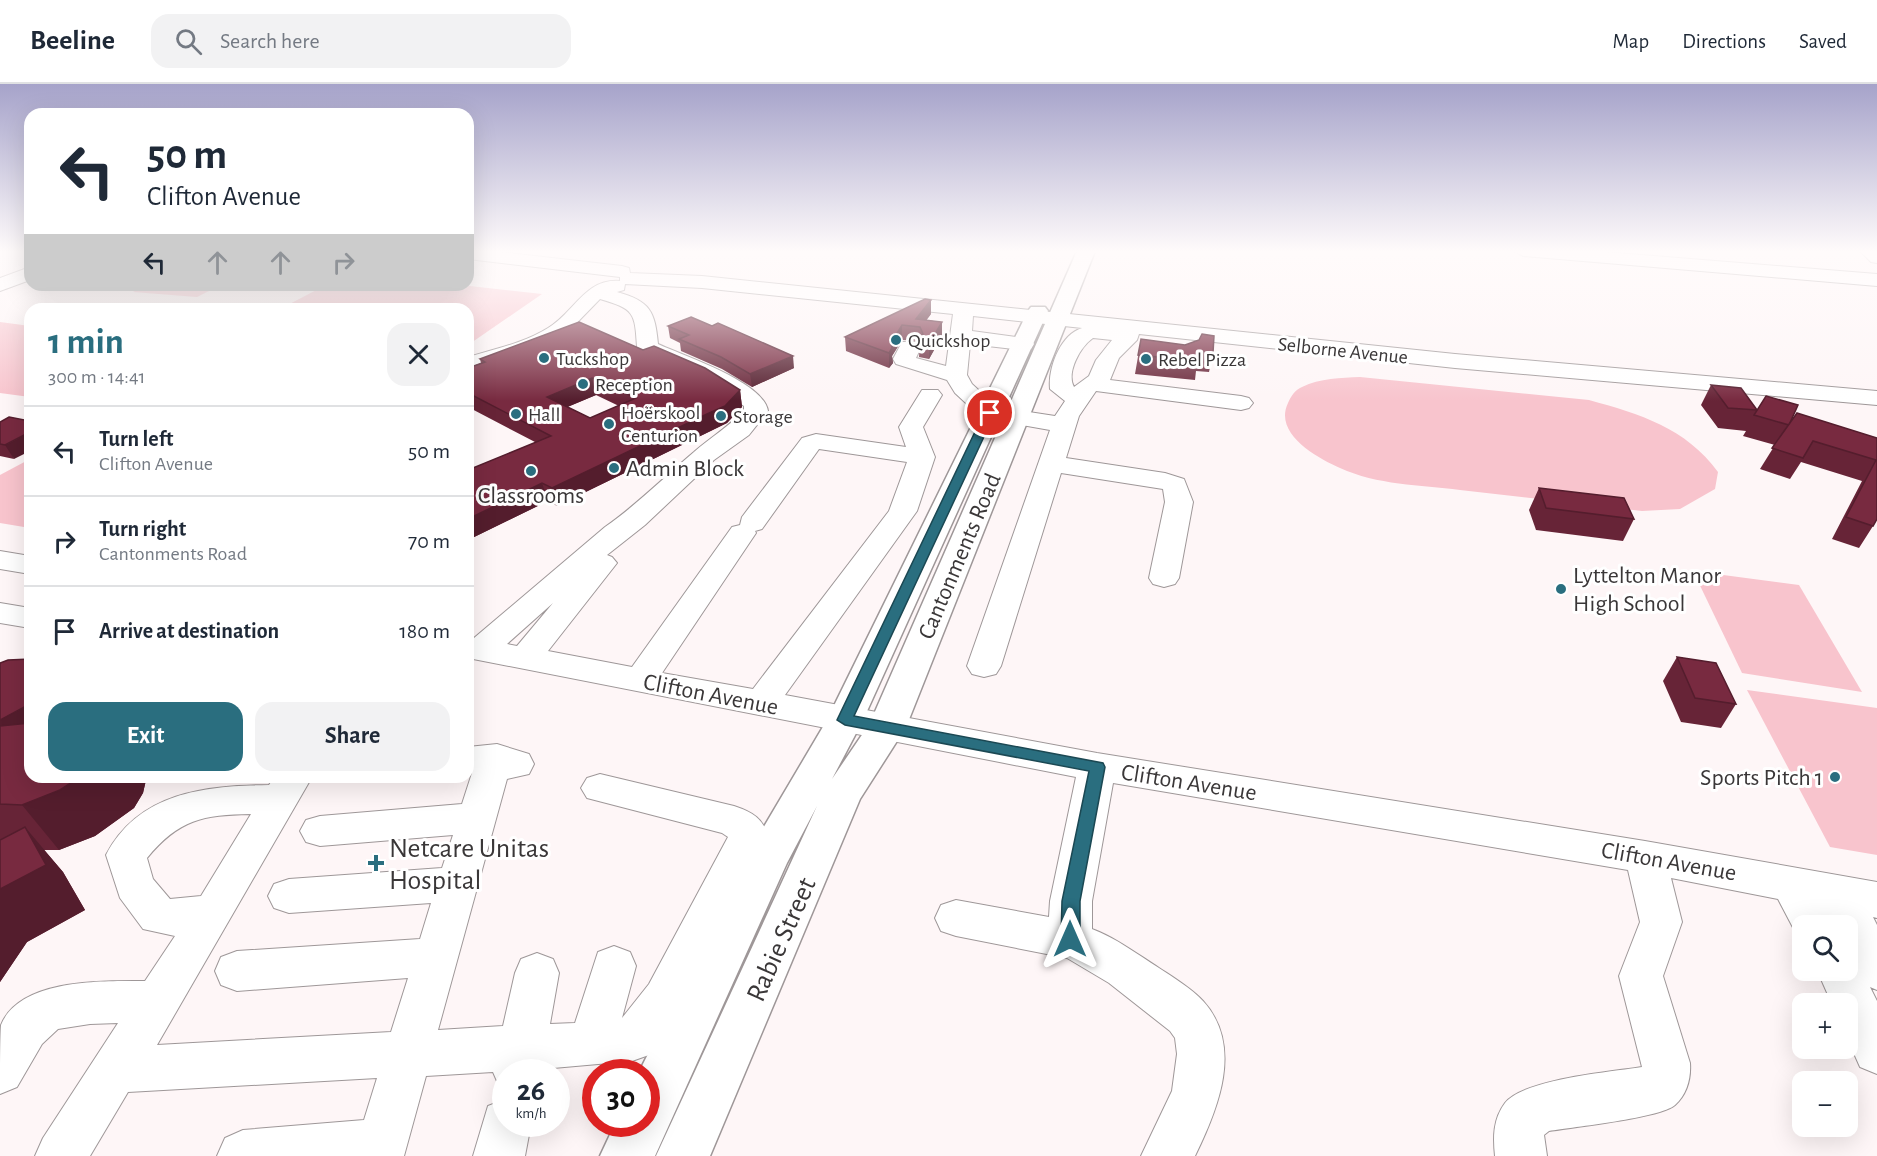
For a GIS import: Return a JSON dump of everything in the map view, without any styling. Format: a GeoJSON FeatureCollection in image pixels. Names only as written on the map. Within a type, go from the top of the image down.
{"type":"FeatureCollection","features":[{"type":"Feature","properties":{"kind":"main road","name":"Cantonments Road"},"geometry":{"type":"LineString","coordinates":[[845,720],[1003,415],[1023,344],[1051,301]]}},
{"type":"Feature","properties":{"kind":"main road","name":"Cantonments Road"},"geometry":{"type":"LineString","coordinates":[[887,728],[1003,415],[1046,309]]}},
{"type":"Feature","properties":{"kind":"main road","name":"Rabie Street"},"geometry":{"type":"LineString","coordinates":[[660,1084],[767,859],[845,720]]}},
{"type":"Feature","properties":{"kind":"main road","name":"Rabie Street"},"geometry":{"type":"LineString","coordinates":[[682,1156],[842,795],[887,728]]}},
{"type":"Feature","properties":{"kind":"main road"},"geometry":{"type":"LineString","coordinates":[[627,1156],[636,1137]]}},
{"type":"Feature","properties":{"kind":"street"},"geometry":{"type":"LineString","coordinates":[[474,362],[529,346],[557,332],[592,301]]}},
{"type":"Feature","properties":{"kind":"street"},"geometry":{"type":"LineString","coordinates":[[474,648],[635,519],[705,455],[752,418],[756,411],[754,403],[718,378],[648,347],[646,322],[642,312],[631,301]]}},
{"type":"Feature","properties":{"kind":"street","name":"Selborne Avenue"},"geometry":{"type":"LineString","coordinates":[[893,301],[933,306]]}},
{"type":"Feature","properties":{"kind":"street","name":"Selborne Avenue"},"geometry":{"type":"LineString","coordinates":[[895,301],[933,306],[961,324],[1046,309],[1255,340],[1753,388],[1877,404]]}},
{"type":"Feature","properties":{"kind":"street"},"geometry":{"type":"LineString","coordinates":[[909,304],[899,320],[961,324],[1023,344]]}},
{"type":"Feature","properties":{"kind":"street"},"geometry":{"type":"LineString","coordinates":[[961,324],[956,375],[963,388],[1003,415],[1064,425]]}},
{"type":"Feature","properties":{"kind":"street"},"geometry":{"type":"LineString","coordinates":[[1147,351],[1092,332],[1082,335],[1076,342],[1059,381],[1060,389],[1240,403]]}},
{"type":"Feature","properties":{"kind":"street"},"geometry":{"type":"LineString","coordinates":[[1122,342],[1187,348],[1239,348],[1255,340]]}},
{"type":"Feature","properties":{"kind":"street"},"geometry":{"type":"LineString","coordinates":[[984,666],[1064,425],[1084,391],[1099,380],[1102,367],[1122,342]]}},
{"type":"Feature","properties":{"kind":"street"},"geometry":{"type":"LineString","coordinates":[[910,347],[904,359],[907,363],[956,375]]}},
{"type":"Feature","properties":{"kind":"street","name":"Selborne Avenue"},"geometry":{"type":"LineString","coordinates":[[1753,388],[1797,389],[1877,398]]}},
{"type":"Feature","properties":{"kind":"street"},"geometry":{"type":"LineString","coordinates":[[760,704],[866,564],[903,511],[922,457],[911,427],[930,395]]}},
{"type":"Feature","properties":{"kind":"street"},"geometry":{"type":"LineString","coordinates":[[640,680],[747,528],[811,443],[816,441],[922,457]]}},
{"type":"Feature","properties":{"kind":"street"},"geometry":{"type":"LineString","coordinates":[[1051,464],[1165,481],[1175,485],[1179,502],[1164,578]]}},
{"type":"Feature","properties":{"kind":"street"},"geometry":{"type":"LineString","coordinates":[[524,659],[635,519]]}},
{"type":"Feature","properties":{"kind":"street"},"geometry":{"type":"LineString","coordinates":[[0,613],[24,617]]}},
{"type":"Feature","properties":{"kind":"street","name":"Clifton Avenue"},"geometry":{"type":"LineString","coordinates":[[474,648],[1097,767],[1645,857],[1859,896]]}},
{"type":"Feature","properties":{"kind":"street"},"geometry":{"type":"LineString","coordinates":[[243,1156],[380,1150],[492,768],[516,764],[497,757],[474,759]]}},
{"type":"Feature","properties":{"kind":"street"},"geometry":{"type":"LineString","coordinates":[[1070,939],[1071,901],[1097,767]]}},
{"type":"Feature","properties":{"kind":"street"},"geometry":{"type":"LineString","coordinates":[[61,1156],[214,912],[287,788]]}},
{"type":"Feature","properties":{"kind":"street"},"geometry":{"type":"LineString","coordinates":[[214,912],[179,918],[158,916],[135,886],[126,855],[144,832],[171,812],[185,805],[287,788]]}},
{"type":"Feature","properties":{"kind":"street"},"geometry":{"type":"LineString","coordinates":[[528,1059],[592,1044],[632,1038],[645,1029],[665,999],[748,839],[747,830],[734,821],[600,788]]}},
{"type":"Feature","properties":{"kind":"street"},"geometry":{"type":"LineString","coordinates":[[320,831],[477,818]]}},
{"type":"Feature","properties":{"kind":"street"},"geometry":{"type":"LineString","coordinates":[[1521,1156],[1518,1128],[1525,1116],[1542,1108],[1657,1089],[1667,1076],[1666,1063],[1641,976],[1661,922],[1645,857]]}},
{"type":"Feature","properties":{"kind":"street"},"geometry":{"type":"LineString","coordinates":[[1790,882],[1808,915]]}},
{"type":"Feature","properties":{"kind":"street"},"geometry":{"type":"LineString","coordinates":[[289,896],[458,884]]}},
{"type":"Feature","properties":{"kind":"street"},"geometry":{"type":"LineString","coordinates":[[1859,896],[1877,970]]}},
{"type":"Feature","properties":{"kind":"street"},"geometry":{"type":"LineString","coordinates":[[956,918],[1070,939],[1089,946],[1171,1003],[1190,1022],[1198,1036],[1200,1080],[1190,1112],[1167,1156]]}},
{"type":"Feature","properties":{"kind":"street"},"geometry":{"type":"LineString","coordinates":[[237,971],[437,957]]}},
{"type":"Feature","properties":{"kind":"street"},"geometry":{"type":"LineString","coordinates":[[592,1044],[614,966]]}},
{"type":"Feature","properties":{"kind":"street"},"geometry":{"type":"LineString","coordinates":[[519,1059],[537,973]]}},
{"type":"Feature","properties":{"kind":"street"},"geometry":{"type":"LineString","coordinates":[[1844,981],[1877,1051]]}},
{"type":"Feature","properties":{"kind":"street"},"geometry":{"type":"LineString","coordinates":[[0,1071],[31,1023],[49,1011],[70,1004],[157,1002]]}},
{"type":"Feature","properties":{"kind":"street"},"geometry":{"type":"LineString","coordinates":[[114,1070],[408,1055],[492,1060]]}},
{"type":"Feature","properties":{"kind":"street"},"geometry":{"type":"LineString","coordinates":[[499,1156],[503,1137]]}},
{"type":"Feature","properties":{"kind":"shaded area"},"geometry":{"type":"Polygon","coordinates":[[[295,301],[532,301],[474,341],[474,303],[292,303],[295,301]]]}},
{"type":"Feature","properties":{"kind":"shaded area"},"geometry":{"type":"Polygon","coordinates":[[[0,322],[24,325],[24,396],[0,393],[0,322]]]}},
{"type":"Feature","properties":{"kind":"shaded area"},"geometry":{"type":"Polygon","coordinates":[[[1360,377],[1589,400],[1626,411],[1661,425],[1692,444],[1718,472],[1715,489],[1680,509],[1642,511],[1399,484],[1354,474],[1320,458],[1300,443],[1292,435],[1285,414],[1292,396],[1302,387],[1323,380],[1360,377]]]}},
{"type":"Feature","properties":{"kind":"shaded area"},"geometry":{"type":"Polygon","coordinates":[[[24,462],[24,527],[0,523],[0,475],[24,462]]]}},
{"type":"Feature","properties":{"kind":"shaded area"},"geometry":{"type":"Polygon","coordinates":[[[1693,571],[1799,585],[1862,692],[1742,673],[1693,571]]]}},
{"type":"Feature","properties":{"kind":"shaded area","name":"Sports Pitch 1"},"geometry":{"type":"Polygon","coordinates":[[[1747,690],[1877,708],[1877,855],[1830,847],[1747,690]]]}},
{"type":"Feature","properties":{"kind":"building"},"geometry":{"type":"Polygon","coordinates":[[[921,301],[930,301],[916,319],[942,322],[929,344],[919,342],[923,334],[920,327],[902,325],[891,343],[892,348],[889,353],[845,337],[921,301]]]}},
{"type":"Feature","properties":{"kind":"building"},"geometry":{"type":"Polygon","coordinates":[[[691,317],[712,326],[718,323],[793,356],[750,374],[721,357],[679,339],[689,335],[668,326],[691,317]]]}},
{"type":"Feature","properties":{"kind":"building"},"geometry":{"type":"Polygon","coordinates":[[[579,322],[643,350],[654,346],[705,368],[740,390],[725,406],[552,488],[542,483],[474,516],[474,468],[551,436],[474,396],[474,366],[485,362],[480,359],[579,322]],[[592,378],[547,397],[590,418],[636,398],[592,378]]]}},
{"type":"Feature","properties":{"kind":"building"},"geometry":{"type":"Polygon","coordinates":[[[1202,334],[1214,336],[1213,353],[1199,352],[1198,361],[1138,355],[1141,339],[1185,345],[1199,340],[1202,334]]]}},
{"type":"Feature","properties":{"kind":"building"},"geometry":{"type":"Polygon","coordinates":[[[1711,385],[1741,388],[1757,410],[1728,408],[1711,385]]]}},
{"type":"Feature","properties":{"kind":"building"},"geometry":{"type":"Polygon","coordinates":[[[1766,396],[1798,405],[1789,425],[1754,415],[1766,396]]]}},
{"type":"Feature","properties":{"kind":"building"},"geometry":{"type":"Polygon","coordinates":[[[1797,413],[1877,438],[1877,519],[1873,526],[1846,517],[1876,460],[1813,441],[1803,458],[1772,448],[1797,413]]]}},
{"type":"Feature","properties":{"kind":"building"},"geometry":{"type":"Polygon","coordinates":[[[9,417],[24,420],[24,435],[5,445],[0,444],[0,422],[9,417]]]}},
{"type":"Feature","properties":{"kind":"building"},"geometry":{"type":"Polygon","coordinates":[[[1539,488],[1624,498],[1634,519],[1546,508],[1539,488]]]}},
{"type":"Feature","properties":{"kind":"building"},"geometry":{"type":"Polygon","coordinates":[[[1677,657],[1716,663],[1736,704],[1695,698],[1677,657]]]}},
{"type":"Feature","properties":{"kind":"building"},"geometry":{"type":"Polygon","coordinates":[[[24,659],[24,707],[0,720],[0,663],[24,659]]]}},
{"type":"Feature","properties":{"kind":"building"},"geometry":{"type":"Polygon","coordinates":[[[24,724],[24,783],[71,783],[60,790],[22,805],[0,804],[0,726],[24,724]]]}},
{"type":"Feature","properties":{"kind":"building"},"geometry":{"type":"Polygon","coordinates":[[[25,827],[46,865],[0,889],[0,840],[25,827]]]}},
{"type":"Feature","properties":{"kind":"place","name":"Quickshop"},"geometry":{"type":"Point","coordinates":[896,340]}},
{"type":"Feature","properties":{"kind":"place","name":"Tuckshop"},"geometry":{"type":"Point","coordinates":[544,358]}},
{"type":"Feature","properties":{"kind":"place","name":"Rebel Pizza"},"geometry":{"type":"Point","coordinates":[1146,359]}},
{"type":"Feature","properties":{"kind":"place","name":"Reception"},"geometry":{"type":"Point","coordinates":[583,384]}},
{"type":"Feature","properties":{"kind":"place","name":"Hall"},"geometry":{"type":"Point","coordinates":[516,414]}},
{"type":"Feature","properties":{"kind":"place","name":"Storage"},"geometry":{"type":"Point","coordinates":[721,416]}},
{"type":"Feature","properties":{"kind":"place","name":"Hoërskool Centurion"},"geometry":{"type":"Point","coordinates":[609,424]}},
{"type":"Feature","properties":{"kind":"place","name":"Admin Block"},"geometry":{"type":"Point","coordinates":[614,468]}},
{"type":"Feature","properties":{"kind":"place","name":"Classrooms"},"geometry":{"type":"Point","coordinates":[531,471]}},
{"type":"Feature","properties":{"kind":"place","name":"Lyttelton Manor High School"},"geometry":{"type":"Point","coordinates":[1561,589]}},
{"type":"Feature","properties":{"kind":"place","name":"Sports Pitch 1"},"geometry":{"type":"Point","coordinates":[1835,777]}},
{"type":"Feature","properties":{"kind":"place","name":"Netcare Unitas Hospital"},"geometry":{"type":"Point","coordinates":[376,863]}},
{"type":"Feature","properties":{"kind":"route"},"geometry":{"type":"LineString","coordinates":[[990,413],[845,720],[1097,767],[1071,901],[1070,939]]}}]}
